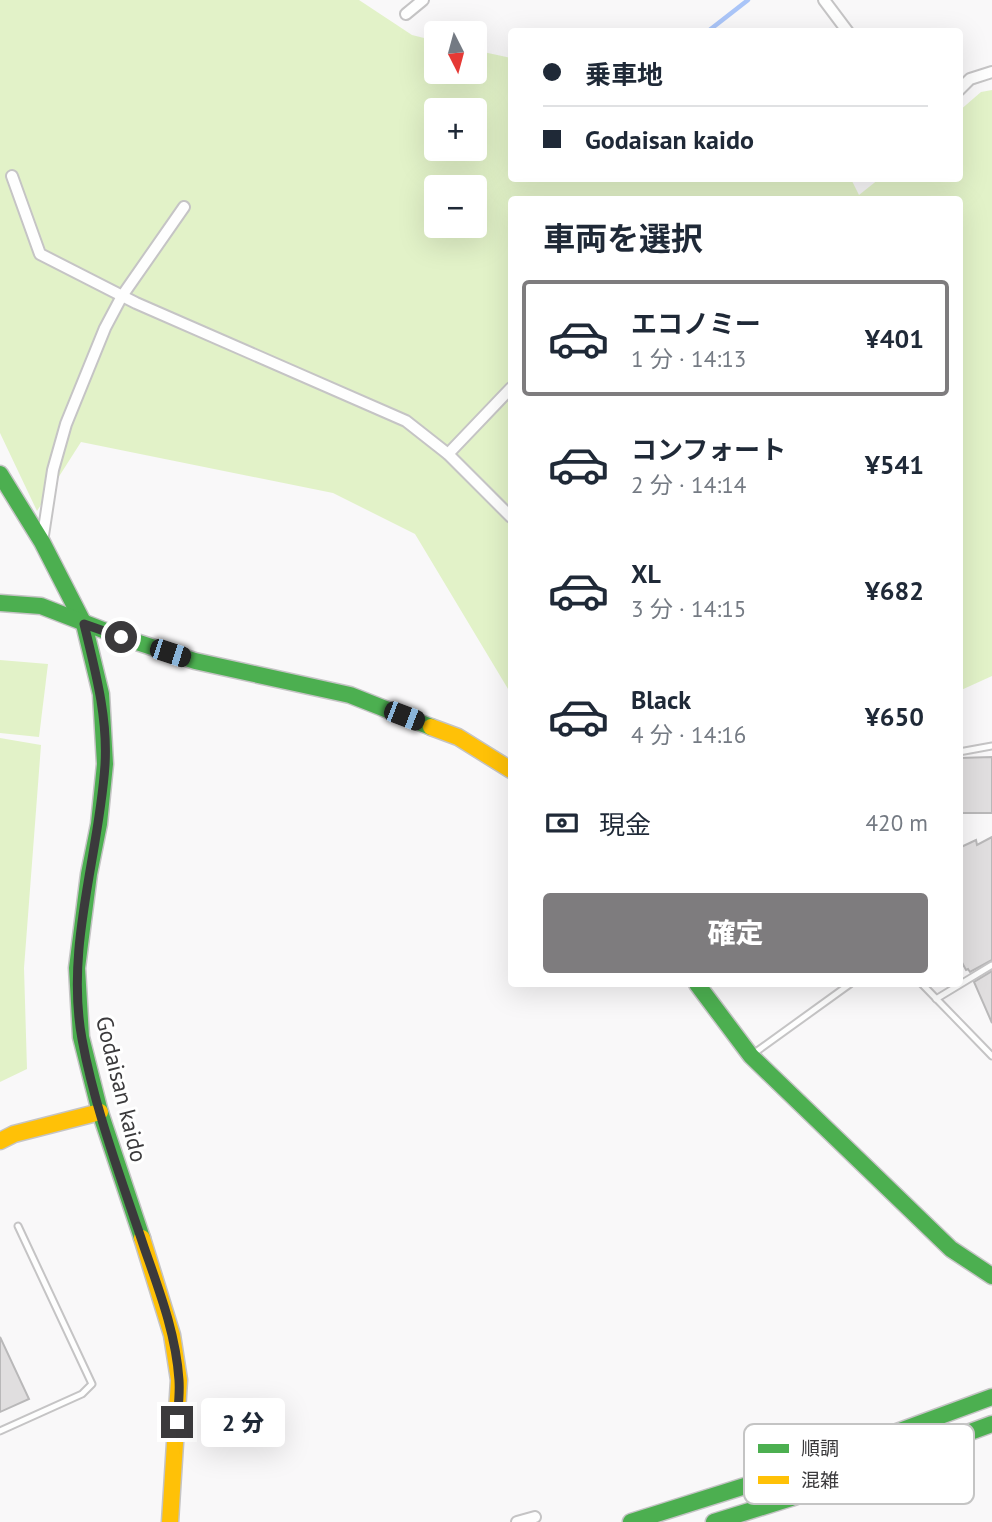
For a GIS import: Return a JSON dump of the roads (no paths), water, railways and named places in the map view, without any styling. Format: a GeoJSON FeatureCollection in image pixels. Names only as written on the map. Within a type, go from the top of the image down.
{"type":"FeatureCollection","features":[{"type":"Feature","properties":{"kind":"main road","name":"Godaisan kaido"},"geometry":{"type":"LineString","coordinates":[[0,474],[42,542],[84,624],[101,694],[106,740],[105,764],[99,824],[89,874],[77,968],[82,1037],[100,1112],[161,1296],[173,1346],[179,1380],[170,1522]]}},
{"type":"Feature","properties":{"kind":"main road"},"geometry":{"type":"LineString","coordinates":[[0,604],[41,606],[84,624],[195,661],[350,695],[458,737],[508,768]]}},
{"type":"Feature","properties":{"kind":"main road"},"geometry":{"type":"LineString","coordinates":[[699,987],[751,1056],[951,1249],[992,1276]]}},
{"type":"Feature","properties":{"kind":"main road"},"geometry":{"type":"LineString","coordinates":[[0,1141],[14,1134],[100,1112]]}},
{"type":"Feature","properties":{"kind":"main road"},"geometry":{"type":"LineString","coordinates":[[918,1424],[992,1396]]}},
{"type":"Feature","properties":{"kind":"main road"},"geometry":{"type":"LineString","coordinates":[[974,1431],[992,1424]]}},
{"type":"Feature","properties":{"kind":"main road"},"geometry":{"type":"LineString","coordinates":[[631,1522],[744,1487]]}},
{"type":"Feature","properties":{"kind":"main road"},"geometry":{"type":"LineString","coordinates":[[714,1522],[772,1504]]}},
{"type":"Feature","properties":{"kind":"street"},"geometry":{"type":"LineString","coordinates":[[406,14],[424,0]]}},
{"type":"Feature","properties":{"kind":"street"},"geometry":{"type":"LineString","coordinates":[[824,0],[845,28]]}},
{"type":"Feature","properties":{"kind":"street"},"geometry":{"type":"LineString","coordinates":[[963,86],[970,79],[992,72]]}},
{"type":"Feature","properties":{"kind":"street"},"geometry":{"type":"LineString","coordinates":[[12,176],[40,254],[122,296],[407,421],[448,454],[508,514]]}},
{"type":"Feature","properties":{"kind":"street"},"geometry":{"type":"LineString","coordinates":[[42,542],[53,470],[66,424],[105,328],[122,296],[184,207]]}},
{"type":"Feature","properties":{"kind":"street"},"geometry":{"type":"LineString","coordinates":[[448,454],[508,391]]}},
{"type":"Feature","properties":{"kind":"street"},"geometry":{"type":"LineString","coordinates":[[517,1522],[535,1517]]}},
{"type":"Feature","properties":{"kind":"lane"},"geometry":{"type":"LineString","coordinates":[[963,751],[992,746]]}},
{"type":"Feature","properties":{"kind":"lane"},"geometry":{"type":"LineString","coordinates":[[963,983],[992,965]]}},
{"type":"Feature","properties":{"kind":"lane"},"geometry":{"type":"LineString","coordinates":[[751,1056],[846,987]]}},
{"type":"Feature","properties":{"kind":"lane"},"geometry":{"type":"LineString","coordinates":[[925,987],[992,1056]]}},
{"type":"Feature","properties":{"kind":"lane"},"geometry":{"type":"LineString","coordinates":[[936,999],[956,987]]}},
{"type":"Feature","properties":{"kind":"lane"},"geometry":{"type":"LineString","coordinates":[[0,1431],[82,1394],[92,1384],[18,1226]]}},
{"type":"Feature","properties":{"kind":"waterway"},"geometry":{"type":"LineString","coordinates":[[712,28],[748,0]]}}]}
